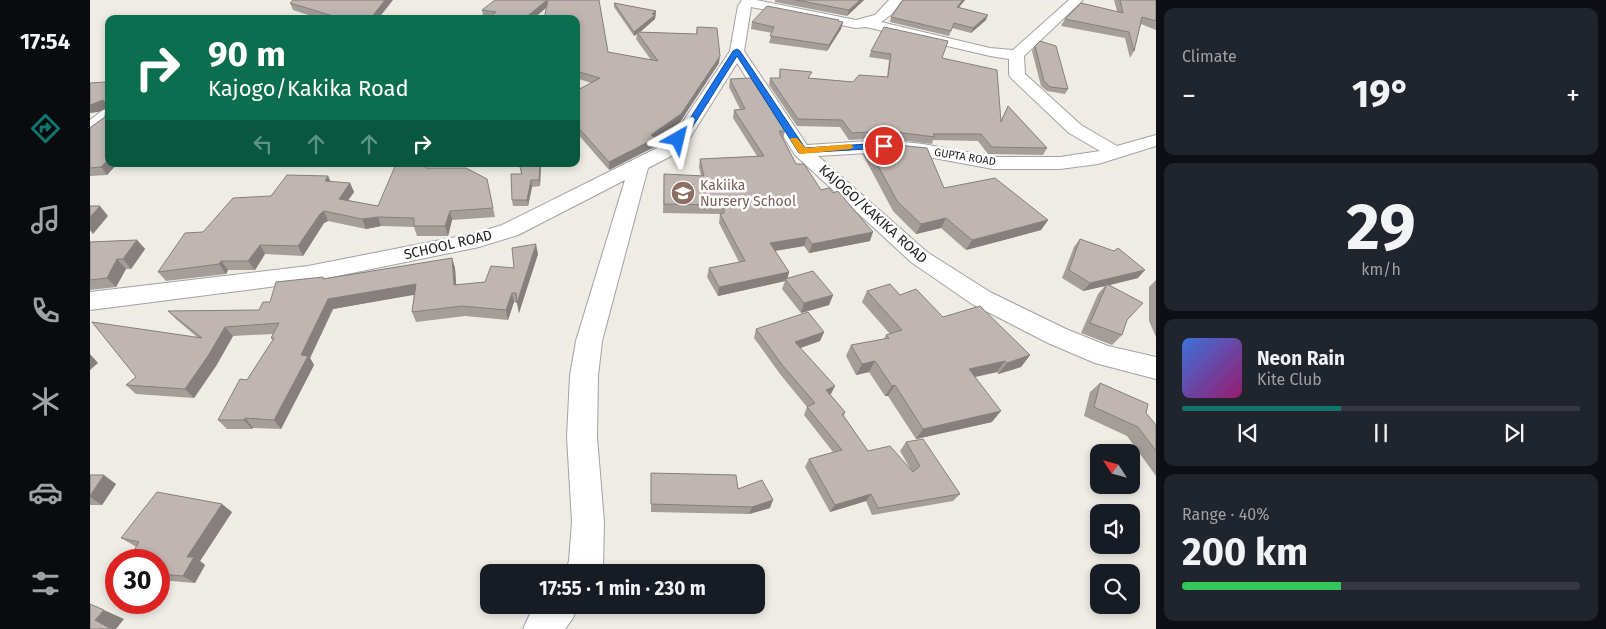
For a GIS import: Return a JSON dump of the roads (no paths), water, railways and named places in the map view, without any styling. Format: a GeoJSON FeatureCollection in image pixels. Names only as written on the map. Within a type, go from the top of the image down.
{"type":"FeatureCollection","features":[{"type":"Feature","properties":{"kind":"street"},"geometry":{"type":"LineString","coordinates":[[866,23],[883,17],[896,0]]}},
{"type":"Feature","properties":{"kind":"street"},"geometry":{"type":"LineString","coordinates":[[737,51],[748,1],[844,23],[866,23],[990,52],[1016,55],[1077,0]]}},
{"type":"Feature","properties":{"kind":"street","name":"KAJOGO/KAKIKA ROAD"},"geometry":{"type":"LineString","coordinates":[[737,51],[802,151],[918,257],[981,298],[1057,336],[1104,356],[1156,368]]}},
{"type":"Feature","properties":{"kind":"street","name":"SCHOOL ROAD"},"geometry":{"type":"LineString","coordinates":[[90,302],[308,274],[479,240],[510,230],[668,150],[685,132],[737,51]]}},
{"type":"Feature","properties":{"kind":"street"},"geometry":{"type":"LineString","coordinates":[[1016,55],[1017,75],[1075,128],[1114,152]]}},
{"type":"Feature","properties":{"kind":"street"},"geometry":{"type":"LineString","coordinates":[[90,128],[105,117]]}},
{"type":"Feature","properties":{"kind":"street","name":"GUPTA ROAD"},"geometry":{"type":"LineString","coordinates":[[802,151],[884,146],[923,150],[993,162],[1050,163],[1098,158],[1156,140]]}},
{"type":"Feature","properties":{"kind":"street"},"geometry":{"type":"LineString","coordinates":[[586,564],[588,522],[582,437],[584,376],[587,350],[639,164]]}},
{"type":"Feature","properties":{"kind":"street"},"geometry":{"type":"LineString","coordinates":[[542,629],[553,614]]}},
{"type":"Feature","properties":{"kind":"place","name":"Kakiika Nursery School"},"geometry":{"type":"Point","coordinates":[683,193]}}]}
